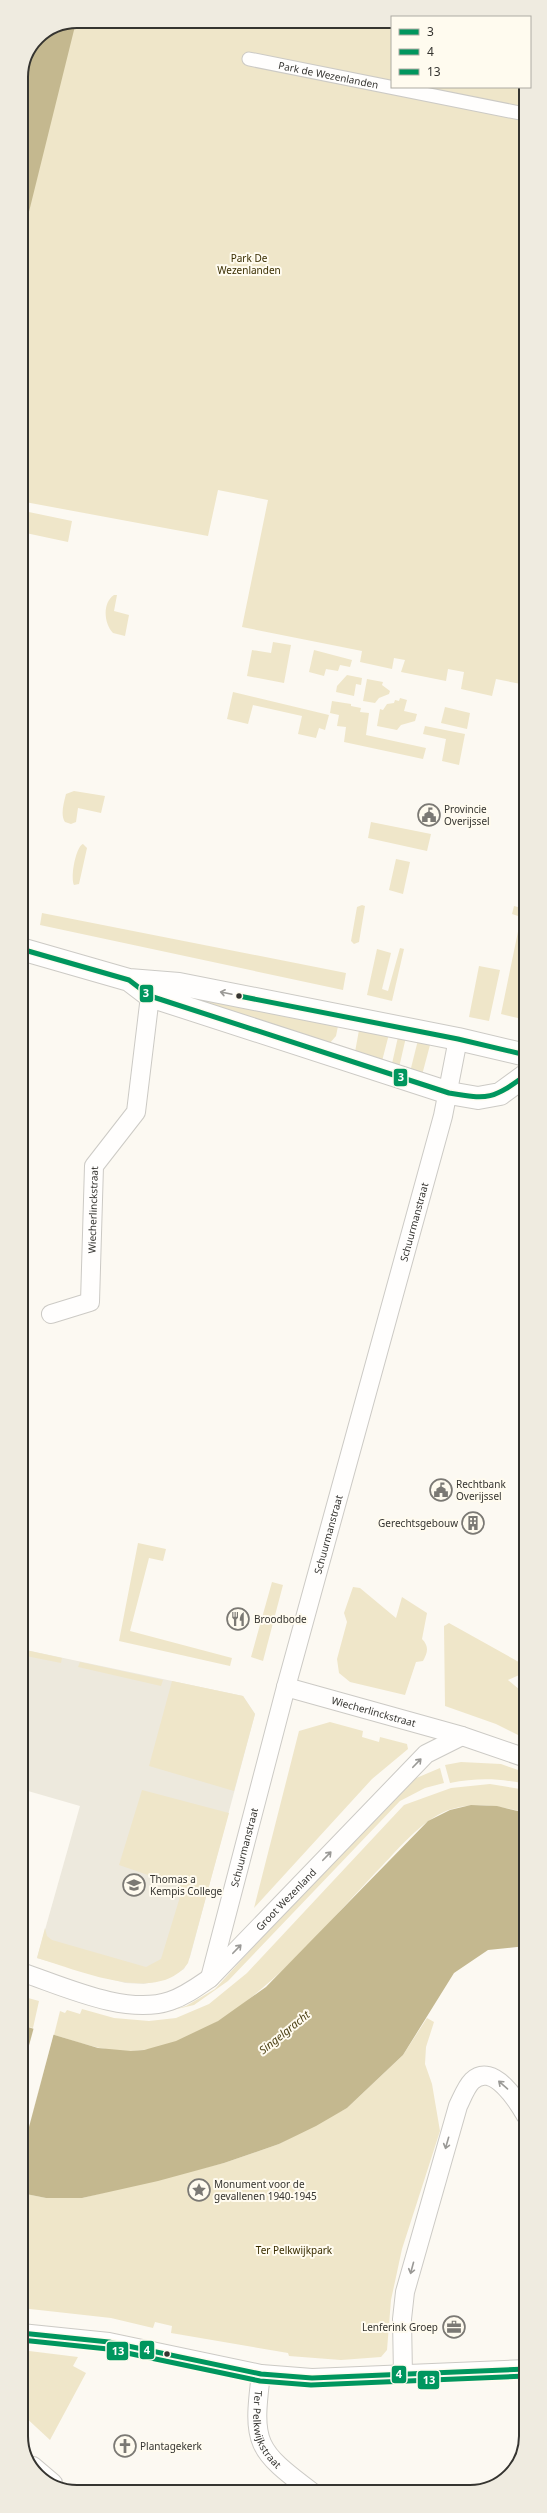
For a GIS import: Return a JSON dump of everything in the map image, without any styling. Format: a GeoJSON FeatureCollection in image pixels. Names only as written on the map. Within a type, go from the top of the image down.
{"type":"FeatureCollection","features":[{"type":"Feature","properties":{"kind":"main road"},"geometry":{"type":"LineString","coordinates":[[28,951],[130,980],[179,984],[458,1039],[519,1053]]}},
{"type":"Feature","properties":{"kind":"main road"},"geometry":{"type":"LineString","coordinates":[[130,980],[150,996],[449,1093],[478,1098],[500,1094],[519,1080]]}},
{"type":"Feature","properties":{"kind":"street","name":"Park de Wezenlanden"},"geometry":{"type":"LineString","coordinates":[[249,59],[391,87]]}},
{"type":"Feature","properties":{"kind":"street","name":"Park de Wezenlanden"},"geometry":{"type":"LineString","coordinates":[[395,88],[519,113]]}},
{"type":"Feature","properties":{"kind":"street","name":"Wiecherlinckstraat"},"geometry":{"type":"LineString","coordinates":[[52,1314],[90,1302],[94,1166],[136,1112],[150,996]]}},
{"type":"Feature","properties":{"kind":"street","name":"Schuurmanstraat"},"geometry":{"type":"LineString","coordinates":[[210,1978],[286,1687],[449,1093],[458,1039]]}},
{"type":"Feature","properties":{"kind":"street","name":"Wiecherlinckstraat"},"geometry":{"type":"LineString","coordinates":[[286,1687],[462,1736]]}},
{"type":"Feature","properties":{"kind":"street"},"geometry":{"type":"LineString","coordinates":[[462,1736],[519,1756]]}},
{"type":"Feature","properties":{"kind":"street","name":"Groot Wezenland"},"geometry":{"type":"LineString","coordinates":[[28,1974],[103,1999],[139,2005],[169,2002],[192,1991],[210,1978],[426,1754],[462,1736]]}},
{"type":"Feature","properties":{"kind":"street"},"geometry":{"type":"LineString","coordinates":[[403,2375],[402,2319],[405,2292],[458,2106],[472,2081],[481,2077],[490,2077],[500,2081],[513,2094],[519,2104]]}},
{"type":"Feature","properties":{"kind":"street"},"geometry":{"type":"LineString","coordinates":[[28,2334],[109,2342],[260,2374],[312,2378],[519,2369]]}},
{"type":"Feature","properties":{"kind":"street","name":"Ter Pelkwijkstraat"},"geometry":{"type":"LineString","coordinates":[[260,2374],[256,2420],[261,2445],[276,2464],[303,2485]]}},
{"type":"Feature","properties":{"kind":"shaded area","name":"Thomas a Kempis College"},"geometry":{"type":"Polygon","coordinates":[[[28,1650],[243,1696],[255,1714],[190,1957],[184,1969],[167,1979],[144,1984],[125,1983],[37,1958],[80,1806],[28,1791],[28,1650]]]}},
{"type":"Feature","properties":{"kind":"green space","name":"Park De Wezenlanden"},"geometry":{"type":"Polygon","coordinates":[[[77,28],[391,28],[391,88],[519,88],[519,684],[496,679],[492,696],[461,689],[464,672],[448,669],[446,681],[401,672],[405,660],[394,658],[392,669],[360,662],[362,651],[242,627],[268,500],[218,490],[208,536],[28,503],[28,77],[29,68],[36,50],[42,42],[50,36],[68,29],[77,28]]]}},
{"type":"Feature","properties":{"kind":"green space"},"geometry":{"type":"Polygon","coordinates":[[[28,512],[72,521],[68,542],[28,533],[28,512]]]}},
{"type":"Feature","properties":{"kind":"green space"},"geometry":{"type":"Polygon","coordinates":[[[114,595],[117,595],[114,611],[129,615],[125,636],[113,633],[106,619],[106,608],[110,599],[114,595]]]}},
{"type":"Feature","properties":{"kind":"green space"},"geometry":{"type":"Polygon","coordinates":[[[273,642],[291,645],[284,683],[247,676],[252,650],[271,653],[273,642]]]}},
{"type":"Feature","properties":{"kind":"green space"},"geometry":{"type":"Polygon","coordinates":[[[314,650],[352,660],[350,667],[340,665],[338,671],[326,669],[324,676],[309,672],[314,650]]]}},
{"type":"Feature","properties":{"kind":"green space"},"geometry":{"type":"Polygon","coordinates":[[[347,675],[362,678],[361,685],[356,684],[354,696],[336,692],[337,686],[347,675]]]}},
{"type":"Feature","properties":{"kind":"green space"},"geometry":{"type":"Polygon","coordinates":[[[367,679],[383,682],[382,685],[390,691],[389,694],[379,698],[375,703],[363,701],[367,679]]]}},
{"type":"Feature","properties":{"kind":"green space"},"geometry":{"type":"Polygon","coordinates":[[[233,692],[329,715],[325,730],[319,728],[316,738],[298,734],[302,716],[253,705],[248,724],[227,719],[233,692]]]}},
{"type":"Feature","properties":{"kind":"green space"},"geometry":{"type":"Polygon","coordinates":[[[400,698],[407,700],[404,711],[417,714],[415,721],[401,725],[397,730],[377,726],[380,709],[383,710],[387,704],[394,703],[395,700],[399,701],[400,698]]]}},
{"type":"Feature","properties":{"kind":"green space"},"geometry":{"type":"Polygon","coordinates":[[[332,701],[351,704],[351,706],[361,708],[360,712],[369,713],[366,735],[426,748],[423,759],[344,742],[346,727],[337,726],[339,715],[330,713],[332,701]]]}},
{"type":"Feature","properties":{"kind":"green space"},"geometry":{"type":"Polygon","coordinates":[[[445,707],[470,713],[467,729],[441,723],[445,707]]]}},
{"type":"Feature","properties":{"kind":"green space"},"geometry":{"type":"Polygon","coordinates":[[[425,726],[465,734],[459,765],[442,761],[446,739],[423,734],[425,726]]]}},
{"type":"Feature","properties":{"kind":"green space"},"geometry":{"type":"Polygon","coordinates":[[[74,791],[105,796],[101,813],[78,808],[76,822],[71,824],[65,822],[63,816],[63,805],[66,794],[74,791]]]}},
{"type":"Feature","properties":{"kind":"green space"},"geometry":{"type":"Polygon","coordinates":[[[371,822],[431,834],[427,851],[368,838],[371,822]]]}},
{"type":"Feature","properties":{"kind":"green space"},"geometry":{"type":"Polygon","coordinates":[[[83,844],[87,848],[79,884],[74,885],[74,863],[78,850],[83,844]]]}},
{"type":"Feature","properties":{"kind":"green space"},"geometry":{"type":"Polygon","coordinates":[[[396,859],[410,862],[403,894],[389,890],[396,859]]]}},
{"type":"Feature","properties":{"kind":"green space"},"geometry":{"type":"Polygon","coordinates":[[[362,905],[365,906],[359,942],[354,944],[351,941],[357,907],[362,905]]]}},
{"type":"Feature","properties":{"kind":"green space"},"geometry":{"type":"Polygon","coordinates":[[[514,906],[519,907],[519,916],[512,914],[514,906]]]}},
{"type":"Feature","properties":{"kind":"green space"},"geometry":{"type":"Polygon","coordinates":[[[42,913],[346,973],[343,990],[40,925],[42,913]]]}},
{"type":"Feature","properties":{"kind":"green space"},"geometry":{"type":"Polygon","coordinates":[[[519,927],[519,1018],[501,1014],[519,927]]]}},
{"type":"Feature","properties":{"kind":"green space"},"geometry":{"type":"Polygon","coordinates":[[[400,948],[404,949],[392,1001],[367,995],[377,949],[391,953],[382,989],[388,991],[400,948]]]}},
{"type":"Feature","properties":{"kind":"green space"},"geometry":{"type":"Polygon","coordinates":[[[479,966],[500,970],[489,1021],[469,1017],[479,966]]]}},
{"type":"Feature","properties":{"kind":"green space"},"geometry":{"type":"Polygon","coordinates":[[[173,987],[338,1026],[336,1036],[329,1044],[170,995],[173,987]]]}},
{"type":"Feature","properties":{"kind":"green space"},"geometry":{"type":"Polygon","coordinates":[[[359,1030],[389,1034],[381,1065],[355,1052],[359,1030]]]}},
{"type":"Feature","properties":{"kind":"green space"},"geometry":{"type":"Polygon","coordinates":[[[398,1037],[406,1037],[398,1072],[391,1068],[398,1037]]]}},
{"type":"Feature","properties":{"kind":"green space"},"geometry":{"type":"Polygon","coordinates":[[[418,1040],[430,1045],[422,1075],[409,1076],[418,1040]]]}},
{"type":"Feature","properties":{"kind":"green space"},"geometry":{"type":"Polygon","coordinates":[[[138,1543],[166,1549],[163,1561],[149,1558],[130,1631],[232,1658],[230,1666],[119,1641],[138,1543]]]}},
{"type":"Feature","properties":{"kind":"green space"},"geometry":{"type":"Polygon","coordinates":[[[272,1582],[283,1585],[263,1661],[251,1657],[272,1582]]]}},
{"type":"Feature","properties":{"kind":"green space"},"geometry":{"type":"Polygon","coordinates":[[[353,1587],[360,1588],[396,1618],[402,1597],[427,1613],[422,1639],[426,1644],[427,1652],[423,1661],[416,1662],[405,1695],[350,1682],[339,1673],[337,1659],[347,1622],[344,1613],[353,1587]]]}},
{"type":"Feature","properties":{"kind":"green space"},"geometry":{"type":"Polygon","coordinates":[[[449,1623],[519,1662],[519,1675],[508,1680],[519,1689],[519,1736],[496,1724],[445,1706],[444,1626],[449,1623]]]}},
{"type":"Feature","properties":{"kind":"green space"},"geometry":{"type":"Polygon","coordinates":[[[28,1651],[62,1658],[61,1663],[28,1656],[28,1651]]]}},
{"type":"Feature","properties":{"kind":"green space"},"geometry":{"type":"Polygon","coordinates":[[[80,1662],[163,1680],[161,1686],[78,1667],[80,1662]]]}},
{"type":"Feature","properties":{"kind":"green space"},"geometry":{"type":"Polygon","coordinates":[[[172,1681],[243,1696],[255,1714],[234,1791],[149,1766],[172,1681]]]}},
{"type":"Feature","properties":{"kind":"green space"},"geometry":{"type":"Polygon","coordinates":[[[330,1722],[363,1731],[362,1737],[379,1742],[380,1737],[407,1744],[408,1749],[372,1779],[254,1908],[299,1731],[330,1722]]]}},
{"type":"Feature","properties":{"kind":"green space"},"geometry":{"type":"Polygon","coordinates":[[[461,1762],[501,1764],[519,1770],[519,1783],[488,1779],[450,1783],[445,1765],[461,1762]]]}},
{"type":"Feature","properties":{"kind":"green space"},"geometry":{"type":"Polygon","coordinates":[[[440,1768],[444,1783],[425,1788],[400,1801],[228,1981],[194,2005],[160,2013],[186,2006],[215,1989],[390,1797],[414,1779],[440,1768]]]}},
{"type":"Feature","properties":{"kind":"green space"},"geometry":{"type":"Polygon","coordinates":[[[490,1784],[519,1789],[519,1811],[507,1808],[480,1805],[452,1809],[433,1818],[405,1841],[330,1922],[271,1981],[238,2007],[204,2029],[169,2044],[133,2051],[103,2049],[54,2035],[60,2011],[65,2013],[67,2010],[80,2014],[82,2009],[114,2018],[149,2021],[176,2018],[209,2004],[247,1973],[404,1805],[451,1788],[490,1784]]]}},
{"type":"Feature","properties":{"kind":"green space"},"geometry":{"type":"Polygon","coordinates":[[[142,1790],[229,1813],[188,1963],[174,1976],[157,1982],[137,1983],[116,1981],[94,1976],[37,1958],[45,1928],[47,1936],[52,1940],[146,1967],[161,1959],[183,1887],[119,1865],[142,1790]]]}},
{"type":"Feature","properties":{"kind":"green space"},"geometry":{"type":"Polygon","coordinates":[[[28,1998],[39,2001],[33,2028],[28,2027],[28,1998]]]}},
{"type":"Feature","properties":{"kind":"green space","name":"Ter Pelkwijkpark"},"geometry":{"type":"Polygon","coordinates":[[[427,2018],[434,2022],[426,2047],[425,2064],[432,2084],[440,2131],[402,2249],[391,2300],[387,2350],[381,2357],[341,2360],[289,2356],[288,2353],[171,2333],[172,2326],[155,2322],[153,2328],[111,2318],[28,2309],[28,2194],[46,2198],[82,2198],[224,2163],[279,2144],[347,2108],[403,2055],[427,2018]]]}},
{"type":"Feature","properties":{"kind":"green space"},"geometry":{"type":"Polygon","coordinates":[[[28,2351],[78,2357],[73,2366],[86,2373],[50,2440],[28,2420],[28,2351]]]}},
{"type":"Feature","properties":{"kind":"water"},"geometry":{"type":"Polygon","coordinates":[[[74,28],[28,216],[29,68],[36,50],[42,42],[58,32],[74,28]]]}},
{"type":"Feature","properties":{"kind":"water","name":"Singelgracht"},"geometry":{"type":"Polygon","coordinates":[[[471,1805],[497,1806],[519,1811],[519,1947],[488,1950],[454,1973],[403,2055],[347,2108],[316,2126],[279,2144],[224,2163],[158,2181],[82,2198],[46,2198],[28,2194],[28,2027],[98,2048],[131,2051],[144,2050],[176,2041],[218,2021],[266,1987],[428,1821],[450,1810],[471,1805]]]}},
{"type":"Feature","properties":{"kind":"pier"},"geometry":{"type":"Polygon","coordinates":[[[34,2027],[54,2033],[28,2131],[28,2049],[34,2027]]]}},
{"type":"Feature","properties":{"kind":"transit line","name":"3"},"geometry":{"type":"LineString","coordinates":[[28,951],[129,980],[150,996],[449,1093],[473,1097],[490,1096],[506,1089],[519,1080]]}},
{"type":"Feature","properties":{"kind":"transit line","name":"3"},"geometry":{"type":"LineString","coordinates":[[239,996],[458,1039],[519,1053]]}},
{"type":"Feature","properties":{"kind":"transit line","name":"4"},"geometry":{"type":"LineString","coordinates":[[28,2334],[109,2342],[261,2374],[312,2378],[519,2369]]}},
{"type":"Feature","properties":{"kind":"transit line","name":"13"},"geometry":{"type":"LineString","coordinates":[[28,2341],[108,2349],[260,2381],[311,2385],[519,2376]]}},
{"type":"Feature","properties":{"kind":"place","name":"Provincie Overijssel"},"geometry":{"type":"Point","coordinates":[429,815]}},
{"type":"Feature","properties":{"kind":"place","name":"Rechtbank Overijssel"},"geometry":{"type":"Point","coordinates":[441,1490]}},
{"type":"Feature","properties":{"kind":"place","name":"Gerechtsgebouw"},"geometry":{"type":"Point","coordinates":[473,1523]}},
{"type":"Feature","properties":{"kind":"place","name":"Broodbode"},"geometry":{"type":"Point","coordinates":[238,1619]}},
{"type":"Feature","properties":{"kind":"place","name":"Thomas a Kempis College"},"geometry":{"type":"Point","coordinates":[134,1885]}},
{"type":"Feature","properties":{"kind":"place","name":"Monument voor de gevallenen 1940-1945"},"geometry":{"type":"Point","coordinates":[199,2190]}},
{"type":"Feature","properties":{"kind":"place","name":"Lenferink Groep"},"geometry":{"type":"Point","coordinates":[454,2327]}},
{"type":"Feature","properties":{"kind":"place","name":"Plantagekerk"},"geometry":{"type":"Point","coordinates":[125,2446]}}]}
